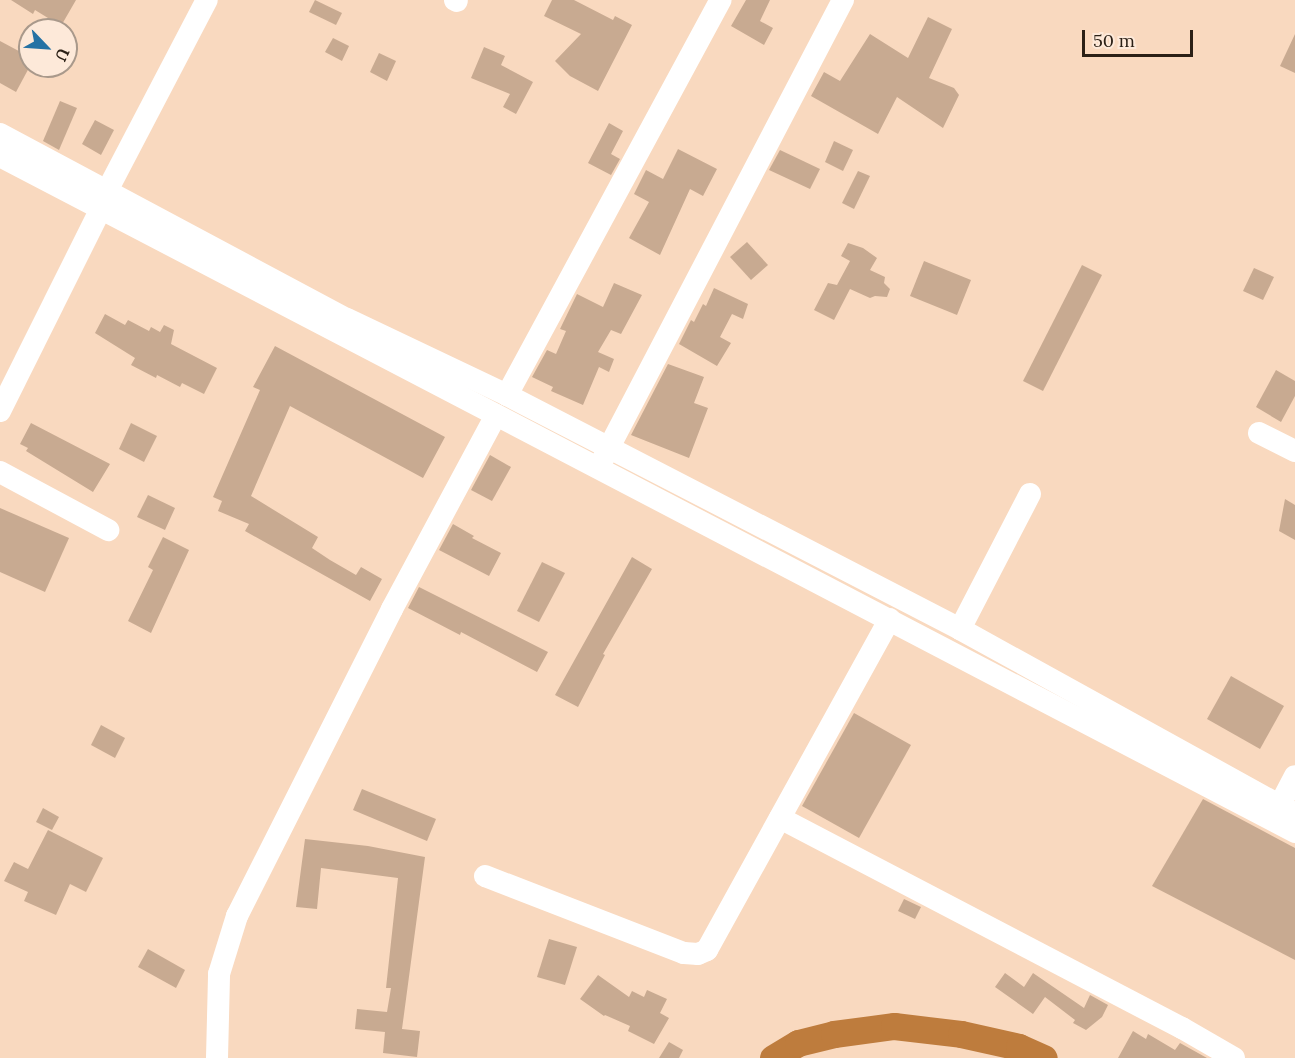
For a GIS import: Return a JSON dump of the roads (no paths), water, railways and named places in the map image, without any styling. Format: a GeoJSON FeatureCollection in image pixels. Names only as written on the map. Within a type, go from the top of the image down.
{"type":"FeatureCollection","features":[{"type":"Feature","properties":{"kind":"street"},"geometry":{"type":"LineString","coordinates":[[0,411],[207,0]]}},
{"type":"Feature","properties":{"kind":"street"},"geometry":{"type":"LineString","coordinates":[[507,395],[721,0]]}},
{"type":"Feature","properties":{"kind":"street"},"geometry":{"type":"LineString","coordinates":[[598,454],[826,0]]}},
{"type":"Feature","properties":{"kind":"street"},"geometry":{"type":"LineString","coordinates":[[598,454],[843,0]]}},
{"type":"Feature","properties":{"kind":"street"},"geometry":{"type":"LineString","coordinates":[[0,134],[105,199],[343,327],[496,415],[598,454],[960,629],[1288,817]]}},
{"type":"Feature","properties":{"kind":"street"},"geometry":{"type":"LineString","coordinates":[[0,156],[105,199]]}},
{"type":"Feature","properties":{"kind":"street"},"geometry":{"type":"LineString","coordinates":[[343,327],[507,395],[598,454],[890,619],[1288,817]]}},
{"type":"Feature","properties":{"kind":"street"},"geometry":{"type":"LineString","coordinates":[[217,1058],[219,974],[237,916],[392,609],[496,415]]}},
{"type":"Feature","properties":{"kind":"street"},"geometry":{"type":"LineString","coordinates":[[1259,433],[1295,451]]}},
{"type":"Feature","properties":{"kind":"street"},"geometry":{"type":"LineString","coordinates":[[0,472],[108,530]]}},
{"type":"Feature","properties":{"kind":"street"},"geometry":{"type":"LineString","coordinates":[[960,629],[1029,494]]}},
{"type":"Feature","properties":{"kind":"street"},"geometry":{"type":"LineString","coordinates":[[485,876],[684,953],[698,954],[707,950],[890,619]]}},
{"type":"Feature","properties":{"kind":"street"},"geometry":{"type":"LineString","coordinates":[[1288,817],[1295,776]]}},
{"type":"Feature","properties":{"kind":"street"},"geometry":{"type":"LineString","coordinates":[[780,818],[1182,1028],[1234,1058]]}},
{"type":"Feature","properties":{"kind":"waterway"},"geometry":{"type":"LineString","coordinates":[[773,1058],[798,1043],[834,1034],[894,1026],[961,1034],[1019,1047],[1044,1058]]}}]}
